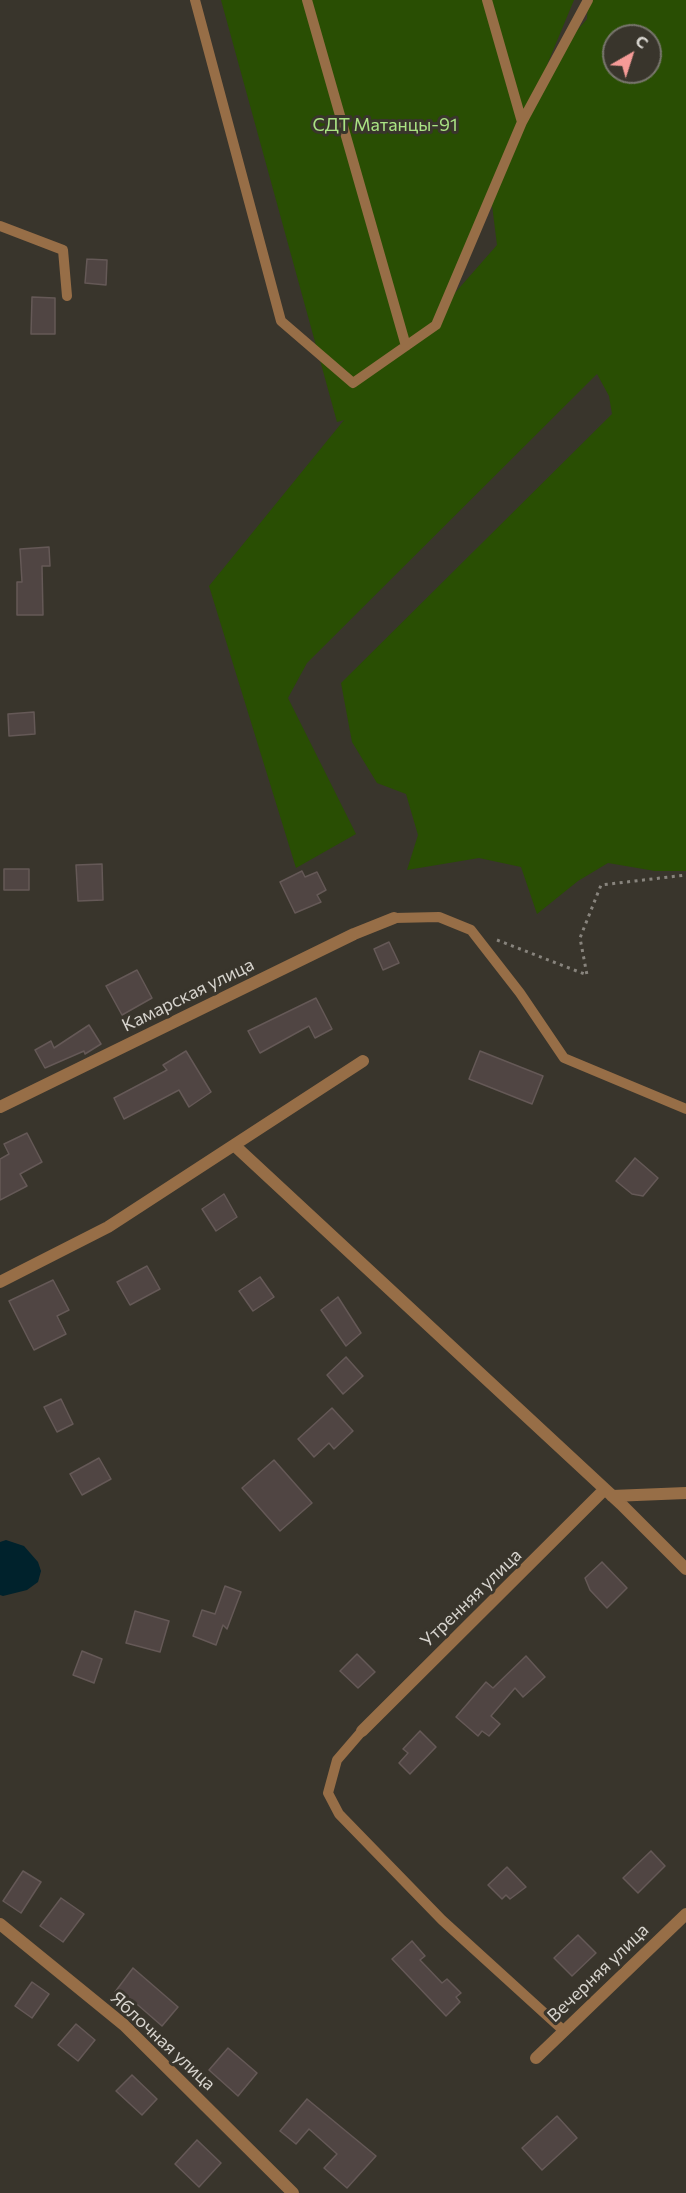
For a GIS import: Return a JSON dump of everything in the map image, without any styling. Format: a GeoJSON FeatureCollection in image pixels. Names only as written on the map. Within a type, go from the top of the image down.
{"type":"FeatureCollection","features":[{"type":"Feature","properties":{"kind":"street","name":"Камарская улица"},"geometry":{"type":"LineString","coordinates":[[0,1107],[354,934],[393,918]]}},
{"type":"Feature","properties":{"kind":"street"},"geometry":{"type":"LineString","coordinates":[[0,1282],[108,1227],[363,1061]]}},
{"type":"Feature","properties":{"kind":"street"},"geometry":{"type":"LineString","coordinates":[[234,1145],[608,1493],[686,1569]]}},
{"type":"Feature","properties":{"kind":"street"},"geometry":{"type":"LineString","coordinates":[[608,1493],[686,1493]]}},
{"type":"Feature","properties":{"kind":"street","name":"Утренняя улица"},"geometry":{"type":"LineString","coordinates":[[362,1731],[608,1493]]}},
{"type":"Feature","properties":{"kind":"street","name":"Вечерняя улица"},"geometry":{"type":"LineString","coordinates":[[536,2058],[686,1914]]}},
{"type":"Feature","properties":{"kind":"street","name":"Яблочная улица"},"geometry":{"type":"LineString","coordinates":[[0,1924],[124,2025],[293,2193]]}},
{"type":"Feature","properties":{"kind":"lane"},"geometry":{"type":"LineString","coordinates":[[195,0],[281,321],[353,383],[436,325],[522,122],[588,0]]}},
{"type":"Feature","properties":{"kind":"lane"},"geometry":{"type":"LineString","coordinates":[[307,0],[406,346]]}},
{"type":"Feature","properties":{"kind":"lane"},"geometry":{"type":"LineString","coordinates":[[487,0],[522,122]]}},
{"type":"Feature","properties":{"kind":"lane"},"geometry":{"type":"LineString","coordinates":[[0,226],[63,250],[67,296]]}},
{"type":"Feature","properties":{"kind":"lane"},"geometry":{"type":"LineString","coordinates":[[393,918],[440,917],[471,930],[520,993],[564,1058],[686,1109]]}},
{"type":"Feature","properties":{"kind":"lane"},"geometry":{"type":"LineString","coordinates":[[362,1731],[338,1760],[328,1793],[339,1814],[442,1920],[564,2031]]}},
{"type":"Feature","properties":{"kind":"path"},"geometry":{"type":"LineString","coordinates":[[471,930],[587,975],[580,938],[601,885],[686,875]]}},
{"type":"Feature","properties":{"kind":"green space","name":"СДТ Матанцы-91"},"geometry":{"type":"Polygon","coordinates":[[[221,0],[574,0],[547,65],[587,19],[588,0],[686,0],[686,871],[655,871],[608,863],[578,881],[537,914],[521,867],[479,858],[407,870],[418,835],[406,794],[377,783],[352,742],[341,683],[612,414],[609,396],[597,374],[307,663],[288,698],[356,834],[296,868],[209,586],[344,420],[337,422],[221,0]],[[491,197],[446,303],[497,245],[491,197]]]}},
{"type":"Feature","properties":{"kind":"water"},"geometry":{"type":"Polygon","coordinates":[[[6,1540],[24,1546],[38,1562],[41,1571],[38,1582],[27,1590],[3,1596],[0,1595],[0,1542],[6,1540]]]}},
{"type":"Feature","properties":{"kind":"building"},"geometry":{"type":"Polygon","coordinates":[[[87,259],[107,260],[106,285],[85,283],[87,259]]]}},
{"type":"Feature","properties":{"kind":"building"},"geometry":{"type":"Polygon","coordinates":[[[32,297],[55,298],[55,334],[31,334],[32,297]]]}},
{"type":"Feature","properties":{"kind":"building"},"geometry":{"type":"Polygon","coordinates":[[[49,547],[50,566],[42,566],[43,615],[17,615],[17,582],[22,582],[20,549],[49,547]]]}},
{"type":"Feature","properties":{"kind":"building"},"geometry":{"type":"Polygon","coordinates":[[[34,712],[35,734],[9,736],[8,714],[34,712]]]}},
{"type":"Feature","properties":{"kind":"building"},"geometry":{"type":"Polygon","coordinates":[[[102,864],[103,900],[78,901],[76,865],[102,864]]]}},
{"type":"Feature","properties":{"kind":"building"},"geometry":{"type":"Polygon","coordinates":[[[4,869],[29,869],[29,890],[4,890],[4,869]]]}},
{"type":"Feature","properties":{"kind":"building"},"geometry":{"type":"Polygon","coordinates":[[[302,871],[305,877],[317,872],[326,890],[317,895],[321,902],[295,913],[280,882],[302,871]]]}},
{"type":"Feature","properties":{"kind":"building"},"geometry":{"type":"Polygon","coordinates":[[[389,942],[399,963],[383,970],[374,949],[389,942]]]}},
{"type":"Feature","properties":{"kind":"building"},"geometry":{"type":"Polygon","coordinates":[[[137,970],[152,998],[122,1015],[106,986],[137,970]]]}},
{"type":"Feature","properties":{"kind":"building"},"geometry":{"type":"Polygon","coordinates":[[[316,998],[332,1029],[315,1038],[309,1026],[260,1053],[248,1031],[316,998]]]}},
{"type":"Feature","properties":{"kind":"building"},"geometry":{"type":"Polygon","coordinates":[[[89,1025],[101,1044],[85,1054],[84,1051],[45,1068],[35,1050],[51,1041],[54,1048],[89,1025]]]}},
{"type":"Feature","properties":{"kind":"building"},"geometry":{"type":"Polygon","coordinates":[[[186,1051],[211,1092],[189,1107],[179,1090],[124,1119],[114,1098],[167,1070],[163,1065],[186,1051]]]}},
{"type":"Feature","properties":{"kind":"building"},"geometry":{"type":"Polygon","coordinates":[[[480,1051],[543,1076],[532,1104],[469,1079],[480,1051]]]}},
{"type":"Feature","properties":{"kind":"building"},"geometry":{"type":"Polygon","coordinates":[[[27,1133],[42,1162],[20,1174],[27,1186],[0,1200],[0,1159],[9,1154],[4,1144],[27,1133]]]}},
{"type":"Feature","properties":{"kind":"building"},"geometry":{"type":"Polygon","coordinates":[[[635,1158],[658,1178],[643,1196],[632,1194],[616,1181],[635,1158]]]}},
{"type":"Feature","properties":{"kind":"building"},"geometry":{"type":"Polygon","coordinates":[[[224,1194],[237,1217],[216,1231],[202,1209],[224,1194]]]}},
{"type":"Feature","properties":{"kind":"building"},"geometry":{"type":"Polygon","coordinates":[[[147,1266],[160,1289],[130,1305],[117,1282],[147,1266]]]}},
{"type":"Feature","properties":{"kind":"building"},"geometry":{"type":"Polygon","coordinates":[[[260,1277],[274,1297],[253,1311],[239,1291],[260,1277]]]}},
{"type":"Feature","properties":{"kind":"building"},"geometry":{"type":"Polygon","coordinates":[[[53,1280],[69,1310],[57,1316],[66,1334],[34,1350],[9,1301],[53,1280]]]}},
{"type":"Feature","properties":{"kind":"building"},"geometry":{"type":"Polygon","coordinates":[[[338,1297],[361,1333],[346,1346],[321,1310],[338,1297]]]}},
{"type":"Feature","properties":{"kind":"building"},"geometry":{"type":"Polygon","coordinates":[[[346,1357],[363,1376],[343,1394],[327,1375],[346,1357]]]}},
{"type":"Feature","properties":{"kind":"building"},"geometry":{"type":"Polygon","coordinates":[[[61,1399],[73,1424],[57,1432],[44,1407],[61,1399]]]}},
{"type":"Feature","properties":{"kind":"building"},"geometry":{"type":"Polygon","coordinates":[[[332,1408],[353,1431],[334,1449],[329,1443],[314,1457],[298,1439],[332,1408]]]}},
{"type":"Feature","properties":{"kind":"building"},"geometry":{"type":"Polygon","coordinates":[[[99,1458],[111,1479],[82,1495],[70,1474],[99,1458]]]}},
{"type":"Feature","properties":{"kind":"building"},"geometry":{"type":"Polygon","coordinates":[[[274,1460],[312,1503],[280,1531],[242,1488],[274,1460]]]}},
{"type":"Feature","properties":{"kind":"building"},"geometry":{"type":"Polygon","coordinates":[[[602,1562],[627,1588],[607,1608],[590,1590],[585,1578],[602,1562]]]}},
{"type":"Feature","properties":{"kind":"building"},"geometry":{"type":"Polygon","coordinates":[[[225,1586],[241,1592],[227,1629],[223,1625],[216,1645],[193,1636],[202,1610],[215,1614],[225,1586]]]}},
{"type":"Feature","properties":{"kind":"building"},"geometry":{"type":"Polygon","coordinates":[[[135,1611],[169,1621],[160,1652],[126,1643],[135,1611]]]}},
{"type":"Feature","properties":{"kind":"building"},"geometry":{"type":"Polygon","coordinates":[[[82,1651],[102,1659],[94,1683],[73,1675],[82,1651]]]}},
{"type":"Feature","properties":{"kind":"building"},"geometry":{"type":"Polygon","coordinates":[[[357,1654],[375,1672],[358,1688],[340,1671],[357,1654]]]}},
{"type":"Feature","properties":{"kind":"building"},"geometry":{"type":"Polygon","coordinates":[[[526,1656],[545,1677],[523,1697],[515,1688],[491,1716],[500,1724],[489,1736],[482,1731],[478,1736],[456,1717],[486,1682],[493,1688],[526,1656]]]}},
{"type":"Feature","properties":{"kind":"building"},"geometry":{"type":"Polygon","coordinates":[[[420,1731],[436,1747],[410,1774],[399,1763],[408,1753],[403,1749],[420,1731]]]}},
{"type":"Feature","properties":{"kind":"building"},"geometry":{"type":"Polygon","coordinates":[[[651,1851],[665,1866],[638,1893],[623,1878],[651,1851]]]}},
{"type":"Feature","properties":{"kind":"building"},"geometry":{"type":"Polygon","coordinates":[[[507,1867],[526,1887],[510,1899],[506,1895],[502,1899],[488,1885],[507,1867]]]}},
{"type":"Feature","properties":{"kind":"building"},"geometry":{"type":"Polygon","coordinates":[[[23,1871],[41,1882],[21,1913],[3,1901],[23,1871]]]}},
{"type":"Feature","properties":{"kind":"building"},"geometry":{"type":"Polygon","coordinates":[[[61,1898],[84,1914],[63,1942],[40,1926],[61,1898]]]}},
{"type":"Feature","properties":{"kind":"building"},"geometry":{"type":"Polygon","coordinates":[[[578,1935],[596,1953],[572,1976],[554,1958],[578,1935]]]}},
{"type":"Feature","properties":{"kind":"building"},"geometry":{"type":"Polygon","coordinates":[[[412,1941],[425,1956],[420,1960],[442,1983],[447,1979],[461,1993],[456,1997],[460,2002],[446,2016],[392,1959],[412,1941]]]}},
{"type":"Feature","properties":{"kind":"building"},"geometry":{"type":"Polygon","coordinates":[[[133,1968],[178,2007],[162,2026],[131,1999],[129,2002],[115,1992],[133,1968]]]}},
{"type":"Feature","properties":{"kind":"building"},"geometry":{"type":"Polygon","coordinates":[[[32,1982],[49,1994],[32,2018],[15,2006],[32,1982]]]}},
{"type":"Feature","properties":{"kind":"building"},"geometry":{"type":"Polygon","coordinates":[[[76,2024],[95,2040],[78,2061],[58,2045],[76,2024]]]}},
{"type":"Feature","properties":{"kind":"building"},"geometry":{"type":"Polygon","coordinates":[[[228,2048],[257,2073],[238,2096],[209,2070],[228,2048]]]}},
{"type":"Feature","properties":{"kind":"building"},"geometry":{"type":"Polygon","coordinates":[[[132,2075],[157,2099],[142,2115],[116,2091],[132,2075]]]}},
{"type":"Feature","properties":{"kind":"building"},"geometry":{"type":"Polygon","coordinates":[[[307,2099],[376,2156],[347,2188],[324,2168],[337,2154],[309,2129],[296,2144],[280,2131],[307,2099]]]}},
{"type":"Feature","properties":{"kind":"building"},"geometry":{"type":"Polygon","coordinates":[[[557,2116],[577,2138],[542,2170],[522,2148],[557,2116]]]}},
{"type":"Feature","properties":{"kind":"building"},"geometry":{"type":"Polygon","coordinates":[[[197,2140],[221,2163],[199,2187],[175,2164],[197,2140]]]}}]}
